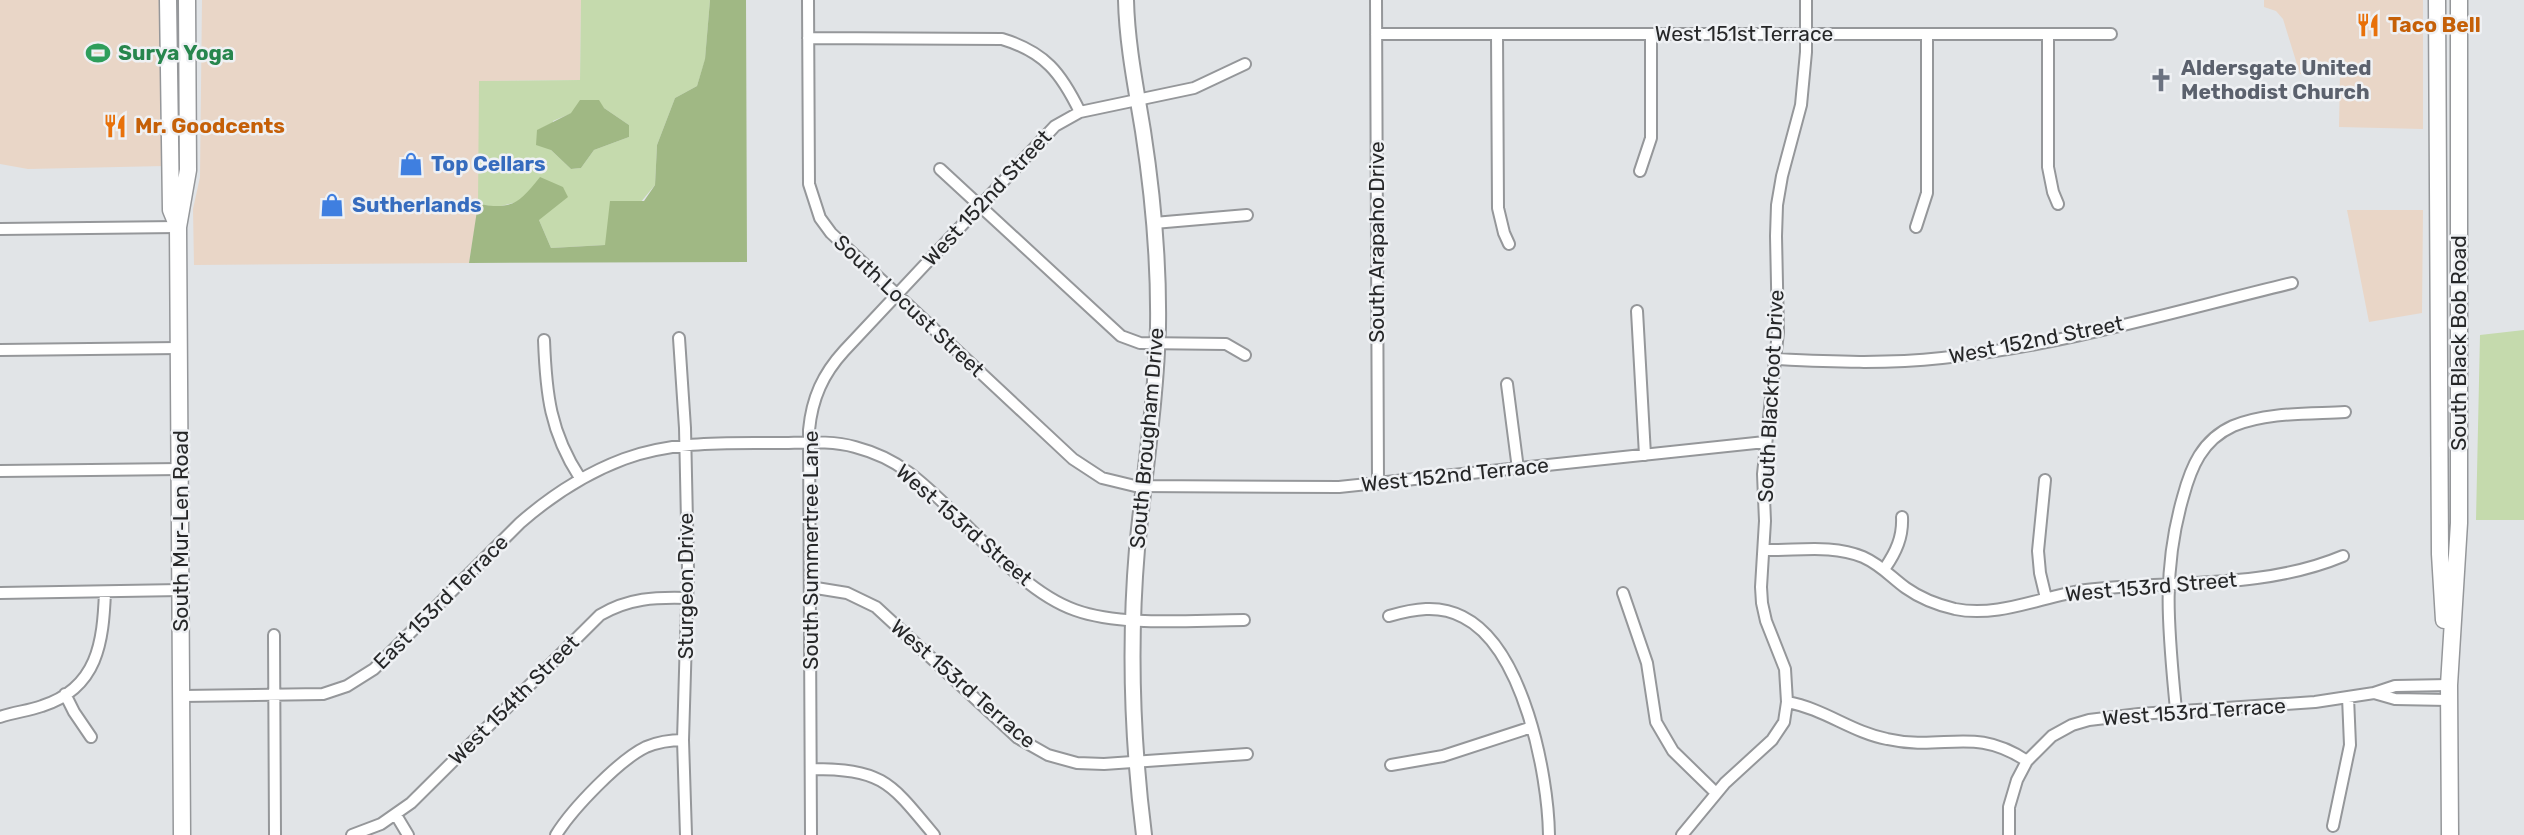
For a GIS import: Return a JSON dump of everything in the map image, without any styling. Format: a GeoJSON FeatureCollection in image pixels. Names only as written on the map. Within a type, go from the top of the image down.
{"type":"FeatureCollection","features":[{"type":"Feature","properties":{"kind":"main road","name":"South Mur-Len Road"},"geometry":{"type":"LineString","coordinates":[[168,0],[171,210],[178,227]]}},
{"type":"Feature","properties":{"kind":"main road","name":"South Mur-Len Road"},"geometry":{"type":"LineString","coordinates":[[183,835],[178,227],[188,170],[187,0]]}},
{"type":"Feature","properties":{"kind":"main road","name":"South Black Bob Road"},"geometry":{"type":"LineString","coordinates":[[2437,0],[2440,554],[2449,693]]}},
{"type":"Feature","properties":{"kind":"main road","name":"South Black Bob Road"},"geometry":{"type":"LineString","coordinates":[[2449,835],[2449,693],[2459,523],[2459,0]]}},
{"type":"Feature","properties":{"kind":"main road"},"geometry":{"type":"LineString","coordinates":[[168,70],[178,95],[178,129],[187,135]]}},
{"type":"Feature","properties":{"kind":"main road"},"geometry":{"type":"LineString","coordinates":[[2437,193],[2448,197],[2452,205],[2452,251],[2459,270]]}},
{"type":"Feature","properties":{"kind":"street","name":"South Locust Street"},"geometry":{"type":"LineString","coordinates":[[807,0],[808,169],[812,198],[820,218],[831,233],[1085,469],[1123,485],[1144,485]]}},
{"type":"Feature","properties":{"kind":"street","name":"South Brougham Drive"},"geometry":{"type":"LineString","coordinates":[[1126,0],[1137,101],[1145,143],[1157,275],[1153,410],[1133,619],[1136,762],[1144,835]]}},
{"type":"Feature","properties":{"kind":"street","name":"South Arapaho Drive"},"geometry":{"type":"LineString","coordinates":[[1376,0],[1378,484]]}},
{"type":"Feature","properties":{"kind":"street","name":"South Blackfoot Drive"},"geometry":{"type":"LineString","coordinates":[[1682,835],[1716,793],[1772,740],[1784,722],[1787,702],[1785,669],[1766,621],[1762,603],[1765,442],[1777,359],[1777,205],[1801,104],[1807,0]]}},
{"type":"Feature","properties":{"kind":"street","name":"West 151st Terrace"},"geometry":{"type":"LineString","coordinates":[[1376,34],[2111,34]]}},
{"type":"Feature","properties":{"kind":"street"},"geometry":{"type":"LineString","coordinates":[[1497,34],[1498,208],[1509,244]]}},
{"type":"Feature","properties":{"kind":"street"},"geometry":{"type":"LineString","coordinates":[[1640,171],[1651,138],[1651,34]]}},
{"type":"Feature","properties":{"kind":"street"},"geometry":{"type":"LineString","coordinates":[[1916,227],[1927,193],[1927,35]]}},
{"type":"Feature","properties":{"kind":"street"},"geometry":{"type":"LineString","coordinates":[[2048,35],[2048,167],[2058,204]]}},
{"type":"Feature","properties":{"kind":"street"},"geometry":{"type":"LineString","coordinates":[[808,38],[1002,39],[1030,50],[1051,66],[1069,89],[1080,112]]}},
{"type":"Feature","properties":{"kind":"street","name":"West 152nd Street"},"geometry":{"type":"LineString","coordinates":[[897,295],[1055,126],[1080,112],[1194,88],[1245,64]]}},
{"type":"Feature","properties":{"kind":"street"},"geometry":{"type":"LineString","coordinates":[[940,169],[1121,337],[1140,343],[1226,344],[1245,355]]}},
{"type":"Feature","properties":{"kind":"street"},"geometry":{"type":"LineString","coordinates":[[1154,223],[1247,215]]}},
{"type":"Feature","properties":{"kind":"street"},"geometry":{"type":"LineString","coordinates":[[0,229],[178,227]]}},
{"type":"Feature","properties":{"kind":"street","name":"West 152nd Street"},"geometry":{"type":"LineString","coordinates":[[1777,359],[1904,361],[2002,350],[2292,283]]}},
{"type":"Feature","properties":{"kind":"street","name":"South Summertree Lane"},"geometry":{"type":"LineString","coordinates":[[811,835],[811,413],[823,379],[833,363],[897,295]]}},
{"type":"Feature","properties":{"kind":"street"},"geometry":{"type":"LineString","coordinates":[[1637,311],[1645,455]]}},
{"type":"Feature","properties":{"kind":"street","name":"Sturgeon Drive"},"geometry":{"type":"LineString","coordinates":[[679,338],[686,445],[688,598],[683,740],[686,835]]}},
{"type":"Feature","properties":{"kind":"street"},"geometry":{"type":"LineString","coordinates":[[544,340],[547,401],[565,454],[580,478]]}},
{"type":"Feature","properties":{"kind":"street"},"geometry":{"type":"LineString","coordinates":[[0,350],[179,348]]}},
{"type":"Feature","properties":{"kind":"street"},"geometry":{"type":"LineString","coordinates":[[1507,384],[1518,469]]}},
{"type":"Feature","properties":{"kind":"street"},"geometry":{"type":"LineString","coordinates":[[2176,710],[2167,618],[2168,585],[2175,525],[2194,463],[2216,436],[2232,427],[2262,419],[2345,412]]}},
{"type":"Feature","properties":{"kind":"street","name":"West 153rd Street"},"geometry":{"type":"LineString","coordinates":[[601,469],[638,455],[686,445],[810,442],[854,446],[895,463],[918,480],[1040,592],[1075,610],[1098,617],[1244,620]]}},
{"type":"Feature","properties":{"kind":"street","name":"West 152nd Terrace"},"geometry":{"type":"LineString","coordinates":[[1144,485],[1167,488],[1378,484],[1765,442]]}},
{"type":"Feature","properties":{"kind":"street"},"geometry":{"type":"LineString","coordinates":[[0,471],[181,469]]}},
{"type":"Feature","properties":{"kind":"street","name":"East 153rd Terrace"},"geometry":{"type":"LineString","coordinates":[[182,696],[331,692],[347,686],[374,669],[520,523],[580,478],[601,469]]}},
{"type":"Feature","properties":{"kind":"street"},"geometry":{"type":"LineString","coordinates":[[2045,480],[2038,551],[2046,598]]}},
{"type":"Feature","properties":{"kind":"street"},"geometry":{"type":"LineString","coordinates":[[1885,568],[1896,552],[1902,517]]}},
{"type":"Feature","properties":{"kind":"street","name":"West 153rd Street"},"geometry":{"type":"LineString","coordinates":[[1764,551],[1838,549],[1861,556],[1885,568],[1908,589],[1922,597],[1969,611],[2000,610],[2095,589],[2216,582],[2277,574],[2328,563],[2343,556]]}},
{"type":"Feature","properties":{"kind":"street","name":"West 153rd Terrace"},"geometry":{"type":"LineString","coordinates":[[810,587],[847,593],[876,607],[1018,738],[1036,749],[1077,763],[1136,762],[1247,754]]}},
{"type":"Feature","properties":{"kind":"street"},"geometry":{"type":"LineString","coordinates":[[0,593],[181,590]]}},
{"type":"Feature","properties":{"kind":"street"},"geometry":{"type":"LineString","coordinates":[[0,717],[44,706],[78,685],[99,654],[104,628],[105,592]]}},
{"type":"Feature","properties":{"kind":"street"},"geometry":{"type":"LineString","coordinates":[[1623,593],[1647,663],[1656,722],[1673,751],[1716,793]]}},
{"type":"Feature","properties":{"kind":"street","name":"West 154th Street"},"geometry":{"type":"LineString","coordinates":[[352,835],[396,815],[411,803],[600,615],[613,607],[643,598],[688,598]]}},
{"type":"Feature","properties":{"kind":"street"},"geometry":{"type":"LineString","coordinates":[[1389,616],[1413,609],[1430,609],[1461,616],[1475,624],[1496,646],[1526,707],[1532,727],[1541,766],[1549,835]]}},
{"type":"Feature","properties":{"kind":"street"},"geometry":{"type":"LineString","coordinates":[[274,635],[275,835]]}},
{"type":"Feature","properties":{"kind":"street","name":"West 153rd Terrace"},"geometry":{"type":"LineString","coordinates":[[2027,761],[2052,736],[2072,725],[2090,720],[2176,710],[2285,705],[2374,693],[2395,686],[2449,693]]}},
{"type":"Feature","properties":{"kind":"street"},"geometry":{"type":"LineString","coordinates":[[65,694],[91,737]]}},
{"type":"Feature","properties":{"kind":"street"},"geometry":{"type":"LineString","coordinates":[[2333,826],[2350,745],[2348,697]]}},
{"type":"Feature","properties":{"kind":"street"},"geometry":{"type":"LineString","coordinates":[[1787,702],[1812,708],[1870,735],[1886,739],[1932,744],[1975,740],[2002,747],[2027,761],[2017,780],[2009,807],[2009,835]]}},
{"type":"Feature","properties":{"kind":"street"},"geometry":{"type":"LineString","coordinates":[[1391,765],[1443,756],[1532,727]]}},
{"type":"Feature","properties":{"kind":"street"},"geometry":{"type":"LineString","coordinates":[[556,835],[567,818],[626,759],[648,746],[683,740]]}},
{"type":"Feature","properties":{"kind":"street"},"geometry":{"type":"LineString","coordinates":[[811,769],[850,770],[882,781],[903,798],[934,835]]}},
{"type":"Feature","properties":{"kind":"street"},"geometry":{"type":"LineString","coordinates":[[396,815],[408,835]]}},
{"type":"Feature","properties":{"kind":"shaded area"},"geometry":{"type":"Polygon","coordinates":[[[0,0],[160,0],[160,128],[165,166],[28,169],[0,164],[0,0]]]}},
{"type":"Feature","properties":{"kind":"shaded area"},"geometry":{"type":"Polygon","coordinates":[[[202,0],[581,0],[580,80],[479,81],[480,195],[469,263],[194,265],[193,209],[200,177],[202,0]]]}},
{"type":"Feature","properties":{"kind":"shaded area"},"geometry":{"type":"Polygon","coordinates":[[[2264,0],[2423,0],[2423,129],[2339,127],[2340,75],[2300,74],[2283,19],[2276,11],[2264,7],[2264,0]]]}},
{"type":"Feature","properties":{"kind":"shaded area"},"geometry":{"type":"Polygon","coordinates":[[[2347,210],[2423,210],[2422,313],[2369,322],[2347,210]]]}},
{"type":"Feature","properties":{"kind":"green space"},"geometry":{"type":"Polygon","coordinates":[[[581,0],[710,0],[705,60],[697,86],[675,98],[657,145],[655,185],[605,245],[551,248],[539,220],[521,201],[497,207],[478,204],[479,81],[580,80],[581,0]],[[604,108],[572,113],[553,121],[551,150],[571,169],[581,168],[594,150],[629,137],[629,125],[604,108]]]}},
{"type":"Feature","properties":{"kind":"green space"},"geometry":{"type":"Polygon","coordinates":[[[710,0],[746,0],[747,262],[469,263],[478,204],[500,206],[514,202],[540,177],[563,187],[568,197],[539,220],[551,248],[605,245],[610,201],[644,201],[655,185],[657,145],[675,98],[697,86],[705,59],[710,0]]]}},
{"type":"Feature","properties":{"kind":"green space"},"geometry":{"type":"Polygon","coordinates":[[[580,100],[599,100],[604,108],[629,125],[629,137],[594,150],[581,168],[571,169],[551,150],[536,145],[537,130],[571,113],[580,100]]]}},
{"type":"Feature","properties":{"kind":"green space"},"geometry":{"type":"Polygon","coordinates":[[[2524,330],[2524,520],[2476,520],[2480,335],[2524,330]]]}},
{"type":"Feature","properties":{"kind":"place","name":"Taco Bell"},"geometry":{"type":"Point","coordinates":[2368,25]}},
{"type":"Feature","properties":{"kind":"place","name":"Surya Yoga"},"geometry":{"type":"Point","coordinates":[98,53]}},
{"type":"Feature","properties":{"kind":"place","name":"Aldersgate United Methodist Church"},"geometry":{"type":"Point","coordinates":[2161,80]}},
{"type":"Feature","properties":{"kind":"place","name":"Mr. Goodcents"},"geometry":{"type":"Point","coordinates":[115,126]}},
{"type":"Feature","properties":{"kind":"place","name":"Top Cellars"},"geometry":{"type":"Point","coordinates":[411,164]}},
{"type":"Feature","properties":{"kind":"place","name":"Sutherlands"},"geometry":{"type":"Point","coordinates":[332,205]}}]}
